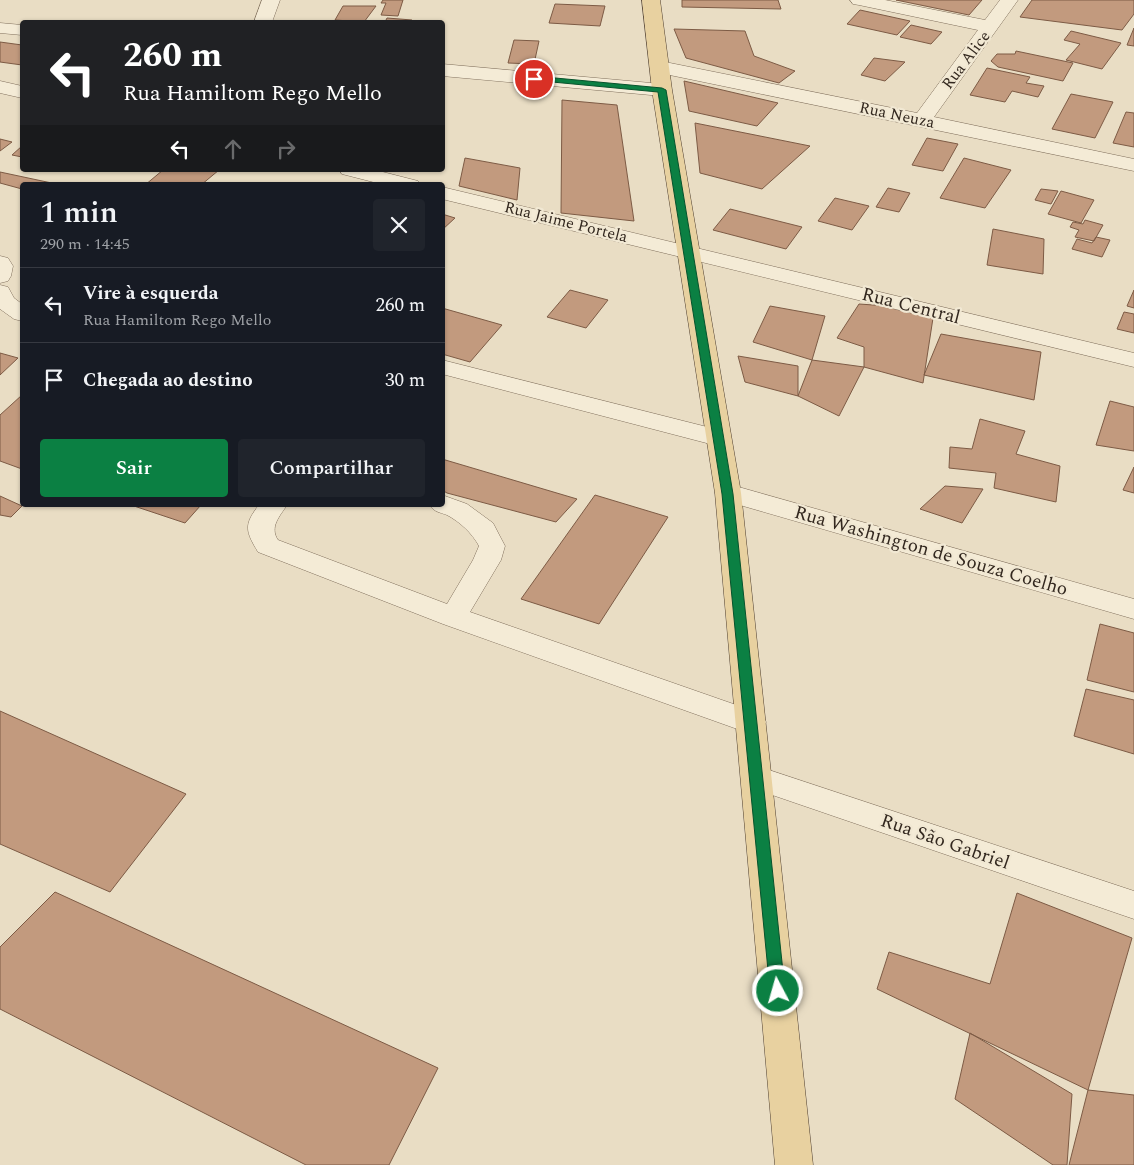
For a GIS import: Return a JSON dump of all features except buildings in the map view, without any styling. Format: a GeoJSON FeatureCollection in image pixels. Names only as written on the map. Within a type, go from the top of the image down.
{"type":"FeatureCollection","features":[{"type":"Feature","properties":{"kind":"main road"},"geometry":{"type":"LineString","coordinates":[[651,0],[661,78],[728,494],[794,1165]]}},
{"type":"Feature","properties":{"kind":"street"},"geometry":{"type":"LineString","coordinates":[[264,20],[270,0]]}},
{"type":"Feature","properties":{"kind":"street"},"geometry":{"type":"LineString","coordinates":[[859,0],[991,27]]}},
{"type":"Feature","properties":{"kind":"street","name":"Rua Alice"},"geometry":{"type":"LineString","coordinates":[[922,120],[1009,0]]}},
{"type":"Feature","properties":{"kind":"street"},"geometry":{"type":"LineString","coordinates":[[0,28],[20,30]]}},
{"type":"Feature","properties":{"kind":"street","name":"Rua Neuza"},"geometry":{"type":"LineString","coordinates":[[445,70],[661,78],[922,120],[1134,165]]}},
{"type":"Feature","properties":{"kind":"street"},"geometry":{"type":"LineString","coordinates":[[0,87],[20,92]]}},
{"type":"Feature","properties":{"kind":"street"},"geometry":{"type":"LineString","coordinates":[[357,172],[399,182]]}},
{"type":"Feature","properties":{"kind":"street","name":"Rua Jaime Portela"},"geometry":{"type":"LineString","coordinates":[[445,193],[689,252]]}},
{"type":"Feature","properties":{"kind":"street","name":"Rua Central"},"geometry":{"type":"LineString","coordinates":[[689,252],[1134,360]]}},
{"type":"Feature","properties":{"kind":"street"},"geometry":{"type":"LineString","coordinates":[[0,263],[2,266],[0,276]]}},
{"type":"Feature","properties":{"kind":"street"},"geometry":{"type":"LineString","coordinates":[[0,292],[5,302],[20,313]]}},
{"type":"Feature","properties":{"kind":"street"},"geometry":{"type":"LineString","coordinates":[[445,369],[718,438]]}},
{"type":"Feature","properties":{"kind":"street","name":"Rua Washington de Souza Coelho"},"geometry":{"type":"LineString","coordinates":[[728,494],[1134,609]]}},
{"type":"Feature","properties":{"kind":"street"},"geometry":{"type":"LineString","coordinates":[[445,505],[458,510],[484,529],[492,546],[453,617]]}},
{"type":"Feature","properties":{"kind":"street"},"geometry":{"type":"LineString","coordinates":[[272,507],[263,518],[261,535],[268,546],[453,617],[751,722]]}},
{"type":"Feature","properties":{"kind":"street","name":"Rua São Gabriel"},"geometry":{"type":"LineString","coordinates":[[757,778],[1134,905]]}},
{"type":"Feature","properties":{"kind":"route"},"geometry":{"type":"LineString","coordinates":[[534,79],[662,90],[728,494],[778,991]]}}]}
